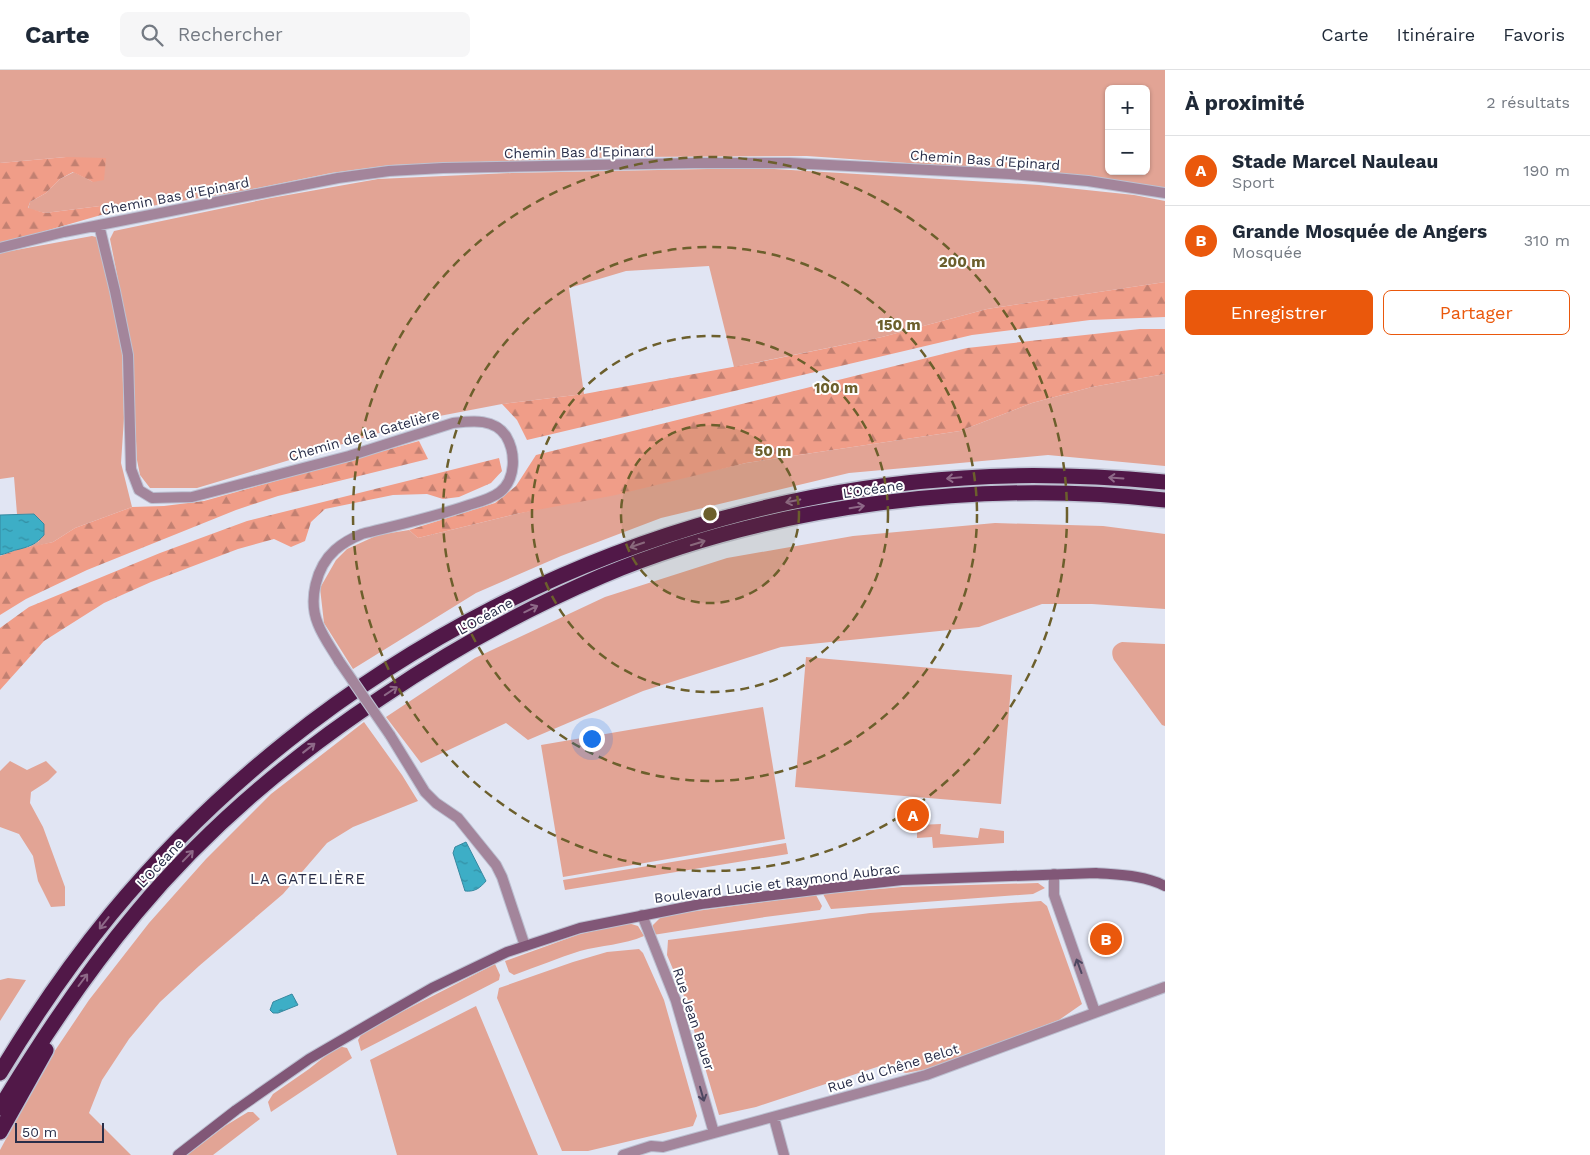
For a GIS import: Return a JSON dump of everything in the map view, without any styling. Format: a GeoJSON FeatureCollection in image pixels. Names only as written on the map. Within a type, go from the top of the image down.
{"type":"FeatureCollection","features":[{"type":"Feature","properties":{"kind":"highway","name":"L’Océane"},"geometry":{"type":"LineString","coordinates":[[0,1073],[81,953],[118,907],[172,847],[254,769],[325,712],[400,660],[478,615],[593,562],[676,532],[763,508],[852,490],[924,481],[1012,476],[1104,477],[1165,482]]}},
{"type":"Feature","properties":{"kind":"highway","name":"L’Océane"},"geometry":{"type":"LineString","coordinates":[[0,1108],[80,984],[137,910],[202,842],[271,779],[336,728],[403,682],[485,634],[563,593],[614,572],[697,543],[786,520],[841,509],[921,498],[992,494],[1064,493],[1165,500]]}},
{"type":"Feature","properties":{"kind":"highway"},"geometry":{"type":"LineString","coordinates":[[0,1132],[44,1054],[55,1020]]}},
{"type":"Feature","properties":{"kind":"highway"},"geometry":{"type":"LineString","coordinates":[[0,1054],[22,1038]]}},
{"type":"Feature","properties":{"kind":"street","name":"Chemin Bas d'Epinard"},"geometry":{"type":"LineString","coordinates":[[0,248],[99,225],[338,178],[389,171],[443,168],[789,163],[1020,175],[1088,181],[1165,193]]}},
{"type":"Feature","properties":{"kind":"street","name":"Chemin de la Gatelière"},"geometry":{"type":"LineString","coordinates":[[99,225],[128,355],[131,469],[139,490],[152,498],[192,497],[349,456],[453,424],[471,421],[486,422],[496,427],[505,436],[514,459],[508,485],[500,492],[491,498],[459,509],[362,534],[341,546],[325,562],[318,575],[313,602],[314,615],[318,626],[425,792],[436,803],[458,818],[496,865],[502,876],[524,946]]}},
{"type":"Feature","properties":{"kind":"street","name":"Boulevard Lucie et Raymond Aubrac"},"geometry":{"type":"LineString","coordinates":[[178,1155],[236,1110],[309,1059],[432,988],[507,952],[580,928],[701,904],[884,882],[1096,873],[1154,880],[1165,886]]}},
{"type":"Feature","properties":{"kind":"street"},"geometry":{"type":"LineString","coordinates":[[1054,874],[1054,895],[1095,1012]]}},
{"type":"Feature","properties":{"kind":"street","name":"Rue Jean Bauer"},"geometry":{"type":"LineString","coordinates":[[642,915],[676,1001],[714,1133]]}},
{"type":"Feature","properties":{"kind":"street","name":"Rue du Chêne Belot"},"geometry":{"type":"LineString","coordinates":[[623,1155],[651,1146],[663,1148],[926,1075],[1165,987]]}},
{"type":"Feature","properties":{"kind":"street"},"geometry":{"type":"LineString","coordinates":[[774,1118],[784,1155]]}},
{"type":"Feature","properties":{"kind":"shaded area"},"geometry":{"type":"Polygon","coordinates":[[[0,70],[1165,70],[1165,189],[1141,184],[1023,171],[807,156],[622,157],[391,165],[331,173],[243,191],[108,213],[100,206],[45,213],[28,209],[30,202],[46,193],[60,179],[74,172],[93,182],[66,157],[0,163],[0,70]]]}},
{"type":"Feature","properties":{"kind":"shaded area"},"geometry":{"type":"Polygon","coordinates":[[[756,168],[1039,185],[1134,195],[1165,201],[1165,282],[987,309],[882,337],[734,367],[709,266],[626,271],[569,288],[584,394],[502,404],[429,418],[197,488],[150,488],[140,475],[137,460],[131,345],[110,239],[114,231],[271,198],[378,179],[512,173],[756,168]]]}},
{"type":"Feature","properties":{"kind":"shaded area"},"geometry":{"type":"Polygon","coordinates":[[[92,236],[100,238],[122,352],[124,418],[121,463],[132,507],[75,528],[53,542],[28,548],[39,541],[34,514],[17,514],[14,477],[0,479],[0,253],[92,236]]]}},
{"type":"Feature","properties":{"kind":"shaded area"},"geometry":{"type":"Polygon","coordinates":[[[1165,374],[1165,466],[1048,455],[849,473],[661,518],[561,556],[476,593],[353,669],[324,623],[320,588],[336,560],[347,549],[378,535],[409,530],[418,538],[516,514],[746,463],[960,431],[1032,403],[1092,387],[1165,374]]]}},
{"type":"Feature","properties":{"kind":"shaded area"},"geometry":{"type":"Polygon","coordinates":[[[995,523],[1103,526],[1165,534],[1165,609],[1092,604],[1042,604],[979,627],[781,647],[643,691],[528,740],[506,723],[421,763],[386,717],[475,658],[605,597],[727,558],[853,536],[995,523]]]}},
{"type":"Feature","properties":{"kind":"shaded area"},"geometry":{"type":"Polygon","coordinates":[[[1122,642],[1165,644],[1165,726],[1162,725],[1114,660],[1113,649],[1122,642]]]}},
{"type":"Feature","properties":{"kind":"shaded area"},"geometry":{"type":"Polygon","coordinates":[[[806,657],[1012,675],[1001,804],[795,787],[806,657]]]}},
{"type":"Feature","properties":{"kind":"shaded area"},"geometry":{"type":"Polygon","coordinates":[[[763,707],[785,839],[563,877],[541,745],[763,707]]]}},
{"type":"Feature","properties":{"kind":"shaded area"},"geometry":{"type":"Polygon","coordinates":[[[364,722],[418,801],[353,827],[327,843],[283,894],[160,1002],[129,1039],[102,1080],[89,1113],[131,1155],[0,1155],[0,1150],[48,1061],[89,1000],[149,923],[206,859],[271,794],[364,722]]]}},
{"type":"Feature","properties":{"kind":"shaded area"},"geometry":{"type":"Polygon","coordinates":[[[10,761],[27,770],[46,761],[57,772],[48,781],[31,792],[30,803],[43,827],[65,887],[65,906],[51,907],[38,881],[33,856],[19,834],[0,827],[0,771],[10,761]]]}},
{"type":"Feature","properties":{"kind":"shaded area"},"geometry":{"type":"Polygon","coordinates":[[[941,824],[940,834],[978,838],[980,828],[1004,831],[1004,843],[933,848],[932,837],[917,838],[917,825],[941,824]]]}},
{"type":"Feature","properties":{"kind":"shaded area"},"geometry":{"type":"Polygon","coordinates":[[[786,843],[788,854],[565,890],[563,880],[786,843]]]}},
{"type":"Feature","properties":{"kind":"shaded area"},"geometry":{"type":"Polygon","coordinates":[[[1038,883],[1045,888],[1033,894],[831,909],[823,894],[902,887],[1038,883]]]}},
{"type":"Feature","properties":{"kind":"shaded area"},"geometry":{"type":"Polygon","coordinates":[[[816,895],[822,906],[820,910],[653,935],[653,925],[666,915],[816,895]]]}},
{"type":"Feature","properties":{"kind":"shaded area"},"geometry":{"type":"Polygon","coordinates":[[[1041,901],[1047,906],[1082,1004],[1059,1020],[932,1068],[906,1073],[880,1066],[756,1107],[719,1115],[683,993],[667,955],[668,940],[870,913],[1041,901]]]}},
{"type":"Feature","properties":{"kind":"shaded area"},"geometry":{"type":"Polygon","coordinates":[[[628,923],[638,926],[644,936],[580,951],[514,975],[509,972],[505,961],[580,934],[628,923]]]}},
{"type":"Feature","properties":{"kind":"shaded area"},"geometry":{"type":"Polygon","coordinates":[[[639,949],[643,953],[664,1000],[697,1116],[693,1126],[588,1151],[562,1151],[497,998],[499,988],[607,952],[639,949]]]}},
{"type":"Feature","properties":{"kind":"shaded area"},"geometry":{"type":"Polygon","coordinates":[[[495,964],[500,975],[499,980],[361,1051],[358,1040],[361,1035],[372,1027],[495,964]]]}},
{"type":"Feature","properties":{"kind":"shaded area"},"geometry":{"type":"Polygon","coordinates":[[[8,978],[26,980],[0,1021],[0,980],[8,978]]]}},
{"type":"Feature","properties":{"kind":"shaded area"},"geometry":{"type":"Polygon","coordinates":[[[476,1006],[538,1155],[397,1155],[370,1060],[476,1006]]]}},
{"type":"Feature","properties":{"kind":"shaded area"},"geometry":{"type":"Polygon","coordinates":[[[338,1046],[347,1048],[352,1058],[271,1112],[268,1102],[273,1094],[338,1046]]]}},
{"type":"Feature","properties":{"kind":"shaded area"},"geometry":{"type":"Polygon","coordinates":[[[248,1112],[253,1112],[260,1119],[213,1155],[187,1155],[225,1126],[248,1112]]]}},
{"type":"Feature","properties":{"kind":"green space"},"geometry":{"type":"Polygon","coordinates":[[[66,157],[106,158],[104,180],[93,182],[73,172],[60,179],[46,193],[30,202],[28,208],[45,213],[100,206],[108,213],[0,244],[0,163],[66,157]]]}},
{"type":"Feature","properties":{"kind":"green space"},"geometry":{"type":"Polygon","coordinates":[[[1165,282],[1165,317],[1090,320],[972,335],[527,440],[517,420],[502,404],[584,394],[760,362],[882,337],[987,309],[1165,282]]]}},
{"type":"Feature","properties":{"kind":"green space"},"geometry":{"type":"Polygon","coordinates":[[[1140,329],[1165,329],[1165,374],[1092,387],[1032,403],[960,431],[746,463],[616,495],[516,514],[418,538],[409,530],[495,503],[516,486],[536,455],[967,348],[1140,329]]]}},
{"type":"Feature","properties":{"kind":"green space"},"geometry":{"type":"Polygon","coordinates":[[[419,441],[428,459],[278,496],[236,510],[87,570],[26,599],[0,615],[0,556],[19,549],[53,542],[75,528],[132,507],[164,506],[204,501],[419,441]]]}},
{"type":"Feature","properties":{"kind":"green space"},"geometry":{"type":"Polygon","coordinates":[[[499,458],[502,471],[491,483],[459,497],[443,499],[427,494],[393,495],[325,509],[311,522],[305,541],[291,547],[274,539],[238,549],[151,582],[104,603],[44,641],[0,690],[0,628],[29,607],[160,553],[247,521],[499,458]]]}},
{"type":"Feature","properties":{"kind":"water"},"geometry":{"type":"Polygon","coordinates":[[[34,514],[44,524],[44,535],[30,546],[0,555],[0,515],[34,514]]]}},
{"type":"Feature","properties":{"kind":"water"},"geometry":{"type":"Polygon","coordinates":[[[466,842],[486,881],[482,886],[472,891],[465,891],[453,853],[455,847],[466,842]]]}},
{"type":"Feature","properties":{"kind":"water"},"geometry":{"type":"Polygon","coordinates":[[[292,994],[298,1005],[278,1013],[273,1013],[270,1010],[273,1002],[292,994]]]}},
{"type":"Feature","properties":{"kind":"place","name":"Stade Marcel Nauleau"},"geometry":{"type":"Point","coordinates":[913,815]}},
{"type":"Feature","properties":{"kind":"place","name":"Grande Mosquée de Angers"},"geometry":{"type":"Point","coordinates":[1106,939]}},
{"type":"Feature","properties":{"kind":"district","name":"LA GATELIÈRE"},"geometry":{"type":"Point","coordinates":[308,879]}}]}
